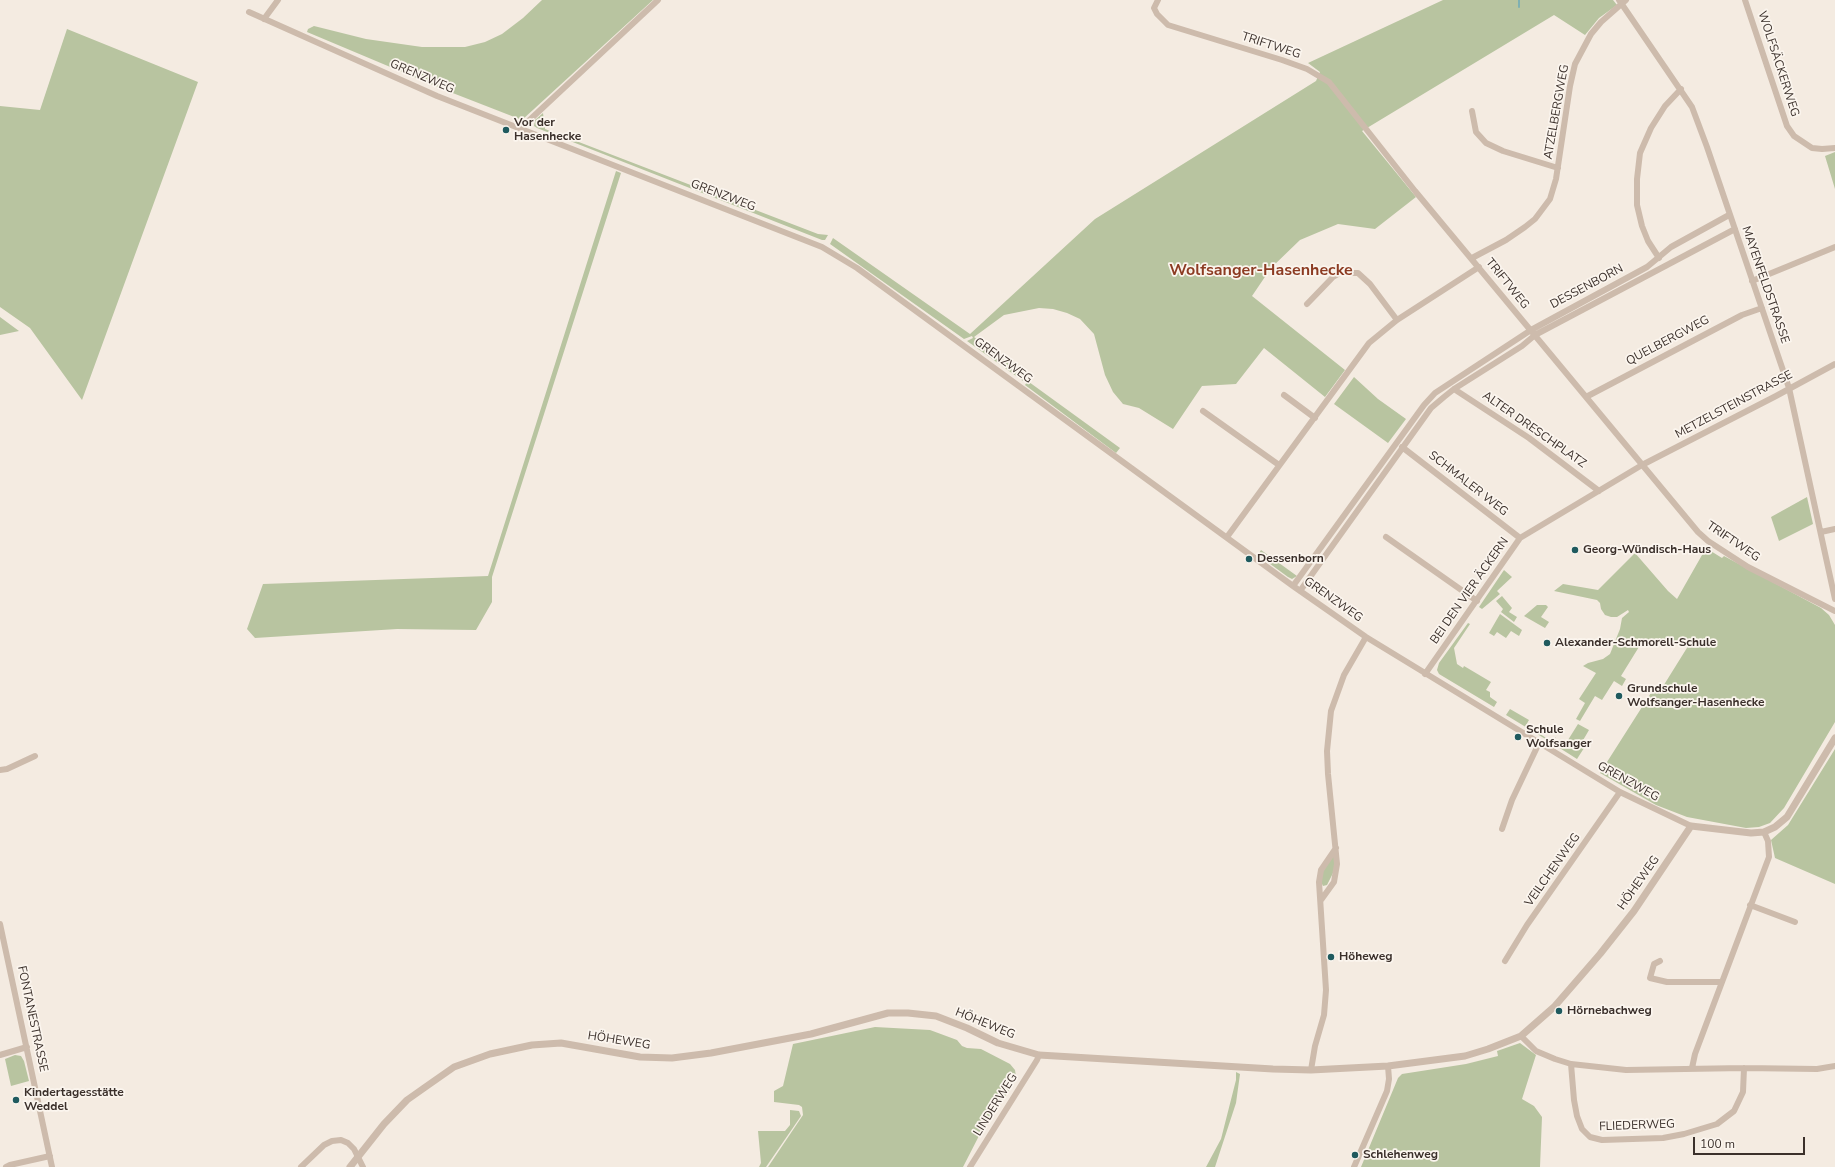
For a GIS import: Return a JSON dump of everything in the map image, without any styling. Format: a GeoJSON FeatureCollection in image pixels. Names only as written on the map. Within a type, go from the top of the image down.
{"type":"FeatureCollection","features":[{"type":"Feature","properties":{"kind":"street"},"geometry":{"type":"LineString","coordinates":[[264,19],[278,0]]}},
{"type":"Feature","properties":{"kind":"street"},"geometry":{"type":"LineString","coordinates":[[521,128],[658,0]]}},
{"type":"Feature","properties":{"kind":"street","name":"TRIFTWEG"},"geometry":{"type":"LineString","coordinates":[[1158,0],[1154,8],[1157,14],[1168,25],[1282,60],[1307,69],[1329,82],[1415,190],[1687,521],[1708,542],[1748,567],[1835,610]]}},
{"type":"Feature","properties":{"kind":"street","name":"WOLFSÄCKERWEG"},"geometry":{"type":"LineString","coordinates":[[1745,0],[1787,126],[1794,136],[1812,148],[1835,148]]}},
{"type":"Feature","properties":{"kind":"street","name":"ATZELBERGWEG"},"geometry":{"type":"LineString","coordinates":[[1472,258],[1506,240],[1525,227],[1535,218],[1550,199],[1555,186],[1570,86],[1575,64],[1591,34],[1600,22],[1623,2]]}},
{"type":"Feature","properties":{"kind":"street","name":"MAYENFELDSTRASSE"},"geometry":{"type":"LineString","coordinates":[[1623,2],[1692,106],[1789,388],[1835,599]]}},
{"type":"Feature","properties":{"kind":"street","name":"GRENZWEG"},"geometry":{"type":"LineString","coordinates":[[249,12],[437,96],[822,247],[857,268],[1293,586],[1366,637],[1620,792],[1692,826]]}},
{"type":"Feature","properties":{"kind":"street"},"geometry":{"type":"LineString","coordinates":[[1659,258],[1648,240],[1642,226],[1637,205],[1636,179],[1640,153],[1651,128],[1665,106],[1681,89]]}},
{"type":"Feature","properties":{"kind":"street","name":"ATZELBERGWEG"},"geometry":{"type":"LineString","coordinates":[[1472,111],[1476,132],[1486,143],[1503,151],[1558,168]]}},
{"type":"Feature","properties":{"kind":"street","name":"DESSENBORN"},"geometry":{"type":"LineString","coordinates":[[1293,586],[1435,393],[1533,332],[1647,267],[1671,247],[1730,215]]}},
{"type":"Feature","properties":{"kind":"street","name":"DESSENBORN"},"geometry":{"type":"LineString","coordinates":[[1300,590],[1431,408],[1454,389],[1522,346],[1533,332],[1735,229]]}},
{"type":"Feature","properties":{"kind":"street"},"geometry":{"type":"LineString","coordinates":[[1752,281],[1835,247]]}},
{"type":"Feature","properties":{"kind":"street"},"geometry":{"type":"LineString","coordinates":[[1227,537],[1369,343],[1397,320],[1479,267]]}},
{"type":"Feature","properties":{"kind":"street"},"geometry":{"type":"LineString","coordinates":[[1307,304],[1333,277],[1340,273],[1358,273],[1370,284],[1397,320]]}},
{"type":"Feature","properties":{"kind":"street","name":"QUELBERGWEG"},"geometry":{"type":"LineString","coordinates":[[1586,397],[1742,315],[1762,308]]}},
{"type":"Feature","properties":{"kind":"street","name":"METZELSTEINSTRASSE"},"geometry":{"type":"LineString","coordinates":[[1642,465],[1835,364]]}},
{"type":"Feature","properties":{"kind":"street","name":"ALTER DRESCHPLATZ"},"geometry":{"type":"LineString","coordinates":[[1454,389],[1529,438],[1600,491]]}},
{"type":"Feature","properties":{"kind":"street"},"geometry":{"type":"LineString","coordinates":[[1284,395],[1315,418]]}},
{"type":"Feature","properties":{"kind":"street"},"geometry":{"type":"LineString","coordinates":[[1203,411],[1279,465]]}},
{"type":"Feature","properties":{"kind":"street","name":"SCHMALER WEG"},"geometry":{"type":"LineString","coordinates":[[1402,447],[1520,538]]}},
{"type":"Feature","properties":{"kind":"street","name":"BEI DEN VIER ÄCKERN"},"geometry":{"type":"LineString","coordinates":[[1425,674],[1520,538],[1642,465]]}},
{"type":"Feature","properties":{"kind":"street"},"geometry":{"type":"LineString","coordinates":[[1821,532],[1835,529]]}},
{"type":"Feature","properties":{"kind":"street"},"geometry":{"type":"LineString","coordinates":[[1386,537],[1477,600]]}},
{"type":"Feature","properties":{"kind":"street"},"geometry":{"type":"LineString","coordinates":[[1321,900],[1330,889],[1336,874],[1336,848],[1327,751],[1331,711],[1344,675],[1366,637]]}},
{"type":"Feature","properties":{"kind":"street"},"geometry":{"type":"LineString","coordinates":[[1692,826],[1746,833],[1764,832],[1775,827],[1786,817],[1835,738]]}},
{"type":"Feature","properties":{"kind":"street"},"geometry":{"type":"LineString","coordinates":[[1502,829],[1512,800],[1539,743]]}},
{"type":"Feature","properties":{"kind":"street"},"geometry":{"type":"LineString","coordinates":[[0,770],[35,756]]}},
{"type":"Feature","properties":{"kind":"street","name":"VEILCHENWEG"},"geometry":{"type":"LineString","coordinates":[[1505,961],[1527,926],[1620,792]]}},
{"type":"Feature","properties":{"kind":"street","name":"HÖHEWEG"},"geometry":{"type":"LineString","coordinates":[[350,1167],[384,1124],[407,1100],[454,1067],[490,1054],[522,1046],[561,1043],[640,1057],[672,1058],[711,1053],[811,1034],[888,1014],[908,1013],[936,1016],[967,1028],[998,1043],[1039,1055],[1311,1070],[1388,1066],[1465,1056],[1521,1036],[1549,1012],[1600,954],[1634,911],[1692,826]]}},
{"type":"Feature","properties":{"kind":"street"},"geometry":{"type":"LineString","coordinates":[[1692,1068],[1695,1054],[1769,857],[1768,841],[1764,832]]}},
{"type":"Feature","properties":{"kind":"street"},"geometry":{"type":"LineString","coordinates":[[1311,1070],[1315,1046],[1324,1015],[1326,990],[1320,882],[1321,870],[1336,848]]}},
{"type":"Feature","properties":{"kind":"street"},"geometry":{"type":"LineString","coordinates":[[1750,905],[1795,922]]}},
{"type":"Feature","properties":{"kind":"street","name":"FONTANESTRASSE"},"geometry":{"type":"LineString","coordinates":[[0,924],[52,1167]]}},
{"type":"Feature","properties":{"kind":"street"},"geometry":{"type":"LineString","coordinates":[[1660,961],[1654,964],[1650,978],[1667,982],[1722,982]]}},
{"type":"Feature","properties":{"kind":"street"},"geometry":{"type":"LineString","coordinates":[[1521,1036],[1536,1051],[1571,1064],[1626,1070],[1692,1068],[1817,1069],[1835,1066]]}},
{"type":"Feature","properties":{"kind":"street"},"geometry":{"type":"LineString","coordinates":[[0,1055],[27,1047]]}},
{"type":"Feature","properties":{"kind":"street","name":"LINDERWEG"},"geometry":{"type":"LineString","coordinates":[[970,1167],[1038,1060],[1039,1055]]}},
{"type":"Feature","properties":{"kind":"street","name":"FLIEDERWEG"},"geometry":{"type":"LineString","coordinates":[[1571,1064],[1574,1100],[1577,1116],[1582,1129],[1590,1137],[1602,1140],[1663,1138],[1684,1134],[1717,1124],[1734,1111],[1743,1092],[1744,1068]]}},
{"type":"Feature","properties":{"kind":"street"},"geometry":{"type":"LineString","coordinates":[[1354,1167],[1387,1091],[1388,1066]]}},
{"type":"Feature","properties":{"kind":"street"},"geometry":{"type":"LineString","coordinates":[[301,1167],[324,1144],[340,1140],[348,1144],[358,1156],[363,1167]]}},
{"type":"Feature","properties":{"kind":"street"},"geometry":{"type":"LineString","coordinates":[[6,1167],[50,1156]]}},
{"type":"Feature","properties":{"kind":"green space"},"geometry":{"type":"Polygon","coordinates":[[[542,0],[653,0],[522,120],[445,90],[307,32],[308,29],[314,26],[366,39],[422,47],[465,47],[485,42],[502,34],[523,18],[542,0]]]}},
{"type":"Feature","properties":{"kind":"green space"},"geometry":{"type":"Polygon","coordinates":[[[1443,0],[1613,0],[1617,5],[1599,18],[1585,35],[1554,15],[1362,131],[1416,197],[1375,229],[1338,224],[1300,240],[1271,268],[1252,296],[1345,370],[1325,397],[1264,348],[1236,384],[1202,386],[1173,429],[1139,408],[1123,404],[1113,392],[1105,375],[1094,334],[1080,319],[1053,309],[1039,308],[1004,315],[974,337],[1026,376],[1023,381],[967,341],[973,338],[972,336],[964,339],[830,244],[833,238],[970,334],[1095,219],[1316,81],[1320,72],[1308,63],[1443,0]]]}},
{"type":"Feature","properties":{"kind":"green space"},"geometry":{"type":"Polygon","coordinates":[[[67,29],[198,82],[82,400],[30,328],[0,307],[0,106],[40,110],[67,29]]]}},
{"type":"Feature","properties":{"kind":"green space"},"geometry":{"type":"Polygon","coordinates":[[[543,113],[545,129],[818,234],[828,235],[825,240],[822,240],[537,128],[534,126],[535,120],[543,113]]]}},
{"type":"Feature","properties":{"kind":"green space"},"geometry":{"type":"Polygon","coordinates":[[[1835,152],[1835,189],[1825,156],[1835,152]]]}},
{"type":"Feature","properties":{"kind":"green space"},"geometry":{"type":"Polygon","coordinates":[[[616,171],[621,173],[492,577],[492,602],[476,630],[397,629],[255,638],[247,629],[263,584],[488,576],[616,171]]]}},
{"type":"Feature","properties":{"kind":"green space"},"geometry":{"type":"Polygon","coordinates":[[[0,317],[19,331],[0,335],[0,317]]]}},
{"type":"Feature","properties":{"kind":"green space"},"geometry":{"type":"Polygon","coordinates":[[[1354,377],[1378,399],[1406,419],[1388,443],[1334,404],[1354,377]]]}},
{"type":"Feature","properties":{"kind":"green space"},"geometry":{"type":"Polygon","coordinates":[[[1027,382],[1120,448],[1116,453],[1025,385],[1027,382]]]}},
{"type":"Feature","properties":{"kind":"green space"},"geometry":{"type":"Polygon","coordinates":[[[1807,497],[1813,524],[1779,541],[1771,517],[1807,497]]]}},
{"type":"Feature","properties":{"kind":"green space"},"geometry":{"type":"Polygon","coordinates":[[[1706,548],[1722,558],[1724,556],[1821,608],[1829,615],[1835,625],[1835,722],[1784,808],[1770,823],[1759,827],[1746,828],[1687,817],[1656,805],[1600,773],[1656,685],[1662,688],[1690,643],[1684,639],[1683,643],[1661,640],[1651,643],[1642,642],[1621,676],[1626,679],[1622,686],[1614,681],[1602,700],[1595,696],[1580,721],[1576,719],[1585,703],[1579,699],[1596,673],[1583,666],[1603,659],[1610,654],[1620,629],[1622,618],[1629,612],[1628,610],[1617,617],[1611,617],[1605,615],[1601,609],[1600,603],[1597,600],[1554,591],[1563,584],[1598,590],[1635,553],[1668,591],[1677,599],[1706,548]]]}},
{"type":"Feature","properties":{"kind":"green space"},"geometry":{"type":"Polygon","coordinates":[[[1261,550],[1297,576],[1292,579],[1288,577],[1258,555],[1261,550]]]}},
{"type":"Feature","properties":{"kind":"green space"},"geometry":{"type":"Polygon","coordinates":[[[1504,570],[1512,577],[1497,591],[1500,594],[1482,609],[1479,607],[1504,570]]]}},
{"type":"Feature","properties":{"kind":"green space"},"geometry":{"type":"Polygon","coordinates":[[[1502,596],[1512,608],[1509,612],[1517,617],[1514,622],[1501,612],[1503,609],[1496,601],[1502,596]]]}},
{"type":"Feature","properties":{"kind":"green space"},"geometry":{"type":"Polygon","coordinates":[[[1537,605],[1546,605],[1548,607],[1541,617],[1549,622],[1545,628],[1524,616],[1537,605]]]}},
{"type":"Feature","properties":{"kind":"green space"},"geometry":{"type":"Polygon","coordinates":[[[1500,614],[1522,630],[1519,636],[1511,631],[1506,638],[1497,632],[1494,636],[1489,633],[1500,614]]]}},
{"type":"Feature","properties":{"kind":"green space"},"geometry":{"type":"Polygon","coordinates":[[[1468,623],[1470,624],[1454,648],[1457,664],[1463,668],[1464,666],[1491,682],[1486,690],[1490,692],[1490,697],[1497,702],[1494,707],[1439,674],[1437,670],[1439,663],[1468,623]]]}},
{"type":"Feature","properties":{"kind":"green space"},"geometry":{"type":"Polygon","coordinates":[[[1510,709],[1529,720],[1526,725],[1551,741],[1556,737],[1552,743],[1506,715],[1510,709]]]}},
{"type":"Feature","properties":{"kind":"green space"},"geometry":{"type":"Polygon","coordinates":[[[1578,724],[1589,730],[1582,742],[1586,745],[1577,759],[1558,747],[1563,748],[1578,724]]]}},
{"type":"Feature","properties":{"kind":"green space"},"geometry":{"type":"Polygon","coordinates":[[[1835,749],[1835,884],[1775,858],[1771,840],[1788,825],[1835,749]]]}},
{"type":"Feature","properties":{"kind":"green space"},"geometry":{"type":"Polygon","coordinates":[[[1332,857],[1334,857],[1335,864],[1333,873],[1327,885],[1323,886],[1321,882],[1323,871],[1332,857]]]}},
{"type":"Feature","properties":{"kind":"green space"},"geometry":{"type":"Polygon","coordinates":[[[875,1027],[930,1030],[957,1040],[962,1046],[967,1048],[981,1049],[1010,1064],[1015,1070],[1016,1077],[1014,1083],[982,1130],[963,1167],[768,1167],[803,1115],[802,1107],[799,1105],[774,1102],[774,1091],[783,1086],[793,1044],[875,1027]]]}},
{"type":"Feature","properties":{"kind":"green space"},"geometry":{"type":"Polygon","coordinates":[[[1520,1043],[1536,1055],[1522,1099],[1534,1106],[1542,1117],[1540,1167],[1361,1167],[1398,1078],[1402,1074],[1466,1064],[1498,1056],[1497,1051],[1520,1043]]]}},
{"type":"Feature","properties":{"kind":"green space"},"geometry":{"type":"Polygon","coordinates":[[[15,1055],[21,1056],[24,1061],[29,1081],[11,1086],[5,1059],[15,1055]]]}},
{"type":"Feature","properties":{"kind":"green space"},"geometry":{"type":"Polygon","coordinates":[[[1236,1072],[1240,1074],[1236,1103],[1215,1167],[1206,1167],[1221,1139],[1236,1080],[1236,1072]]]}},
{"type":"Feature","properties":{"kind":"green space"},"geometry":{"type":"Polygon","coordinates":[[[790,1110],[799,1111],[801,1116],[766,1167],[759,1167],[761,1163],[758,1131],[785,1131],[790,1125],[790,1110]]]}},
{"type":"Feature","properties":{"kind":"waterway"},"geometry":{"type":"LineString","coordinates":[[1519,0],[1519,7]]}},
{"type":"Feature","properties":{"kind":"place","name":"Vor der Hasenhecke"},"geometry":{"type":"Point","coordinates":[506,130]}},
{"type":"Feature","properties":{"kind":"place","name":"Georg-Wündisch-Haus"},"geometry":{"type":"Point","coordinates":[1575,550]}},
{"type":"Feature","properties":{"kind":"place","name":"Dessenborn"},"geometry":{"type":"Point","coordinates":[1249,559]}},
{"type":"Feature","properties":{"kind":"place","name":"Alexander-Schmorell-Schule"},"geometry":{"type":"Point","coordinates":[1547,643]}},
{"type":"Feature","properties":{"kind":"place","name":"Grundschule Wolfsanger-Hasenhecke"},"geometry":{"type":"Point","coordinates":[1619,696]}},
{"type":"Feature","properties":{"kind":"place","name":"Schule Wolfsanger"},"geometry":{"type":"Point","coordinates":[1518,737]}},
{"type":"Feature","properties":{"kind":"place","name":"Höheweg"},"geometry":{"type":"Point","coordinates":[1331,957]}},
{"type":"Feature","properties":{"kind":"place","name":"Hörnebachweg"},"geometry":{"type":"Point","coordinates":[1559,1011]}},
{"type":"Feature","properties":{"kind":"place","name":"Kindertagesstätte Weddel"},"geometry":{"type":"Point","coordinates":[16,1100]}},
{"type":"Feature","properties":{"kind":"place","name":"Schlehenweg"},"geometry":{"type":"Point","coordinates":[1355,1155]}},
{"type":"Feature","properties":{"kind":"district","name":"Wolfsanger-Hasenhecke"},"geometry":{"type":"Point","coordinates":[1261,271]}}]}
